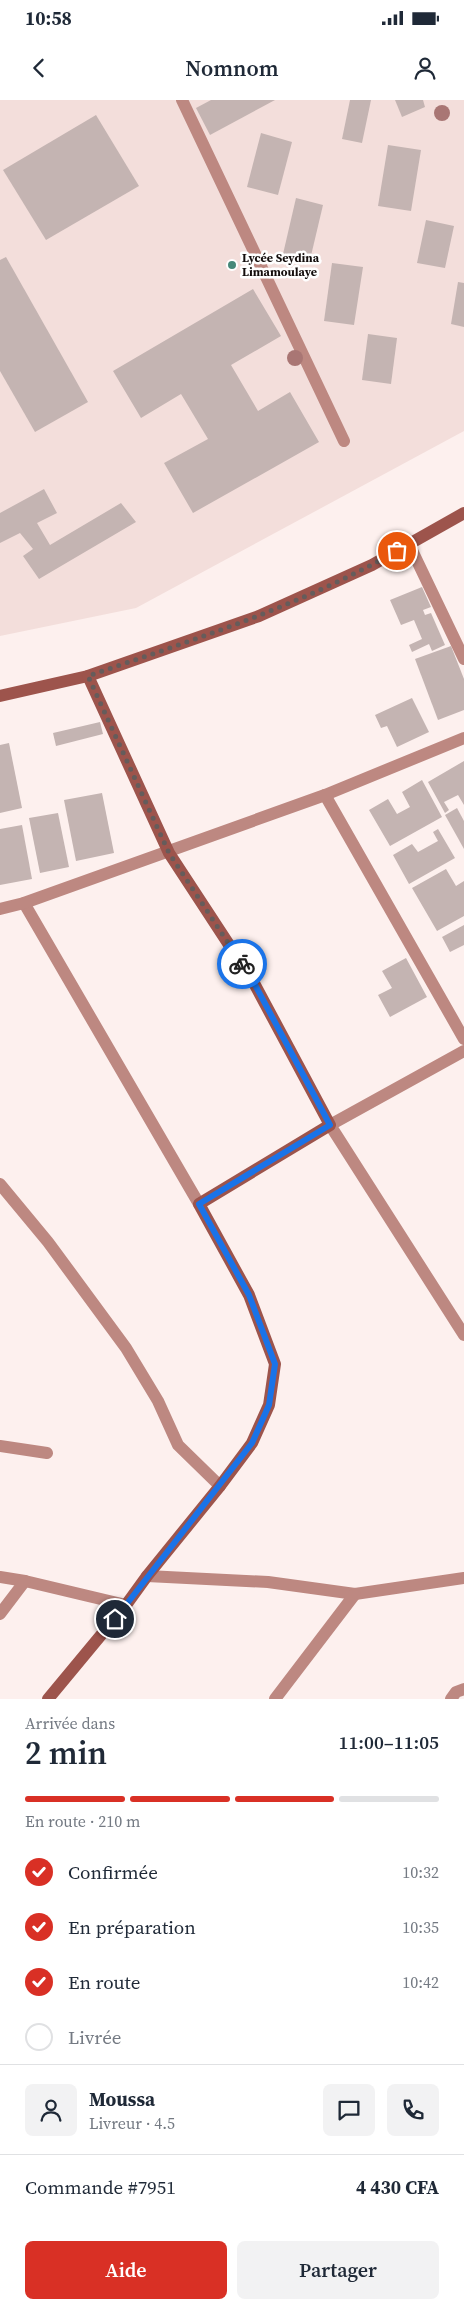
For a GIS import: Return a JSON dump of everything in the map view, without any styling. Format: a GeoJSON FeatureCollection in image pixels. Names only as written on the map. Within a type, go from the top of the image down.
{"type":"FeatureCollection","features":[{"type":"Feature","properties":{"kind":"street"},"geometry":{"type":"LineString","coordinates":[[182,100],[344,441]]}},
{"type":"Feature","properties":{"kind":"street"},"geometry":{"type":"LineString","coordinates":[[0,696],[88,676],[259,616],[372,565],[464,513]]}},
{"type":"Feature","properties":{"kind":"street"},"geometry":{"type":"LineString","coordinates":[[409,544],[464,659]]}},
{"type":"Feature","properties":{"kind":"street"},"geometry":{"type":"LineString","coordinates":[[88,676],[169,853],[254,983],[330,1125],[464,1335]]}},
{"type":"Feature","properties":{"kind":"street"},"geometry":{"type":"LineString","coordinates":[[0,909],[24,904],[169,853],[325,795],[464,738]]}},
{"type":"Feature","properties":{"kind":"street"},"geometry":{"type":"LineString","coordinates":[[325,795],[464,1039]]}},
{"type":"Feature","properties":{"kind":"street"},"geometry":{"type":"LineString","coordinates":[[24,904],[199,1204],[249,1295],[275,1364],[269,1405],[252,1443],[220,1486],[147,1576],[126,1606],[48,1699]]}},
{"type":"Feature","properties":{"kind":"street"},"geometry":{"type":"LineString","coordinates":[[199,1204],[330,1125],[464,1051]]}},
{"type":"Feature","properties":{"kind":"street"},"geometry":{"type":"LineString","coordinates":[[0,1184],[48,1242],[126,1348],[158,1401],[178,1445],[220,1486]]}},
{"type":"Feature","properties":{"kind":"street"},"geometry":{"type":"LineString","coordinates":[[0,1446],[47,1453]]}},
{"type":"Feature","properties":{"kind":"street"},"geometry":{"type":"LineString","coordinates":[[147,1576],[268,1582],[355,1594],[464,1578]]}},
{"type":"Feature","properties":{"kind":"street"},"geometry":{"type":"LineString","coordinates":[[0,1577],[26,1581],[126,1606]]}},
{"type":"Feature","properties":{"kind":"street"},"geometry":{"type":"LineString","coordinates":[[0,1614],[26,1581]]}},
{"type":"Feature","properties":{"kind":"street"},"geometry":{"type":"LineString","coordinates":[[275,1699],[355,1594]]}},
{"type":"Feature","properties":{"kind":"street"},"geometry":{"type":"LineString","coordinates":[[451,1699],[456,1692],[464,1690]]}},
{"type":"Feature","properties":{"kind":"shaded area","name":"Lycée Seydina Limamoulaye"},"geometry":{"type":"Polygon","coordinates":[[[0,100],[464,100],[464,431],[136,608],[0,636],[0,100]]]}},
{"type":"Feature","properties":{"kind":"building"},"geometry":{"type":"Polygon","coordinates":[[[211,100],[275,100],[210,135],[196,108],[211,100]]]}},
{"type":"Feature","properties":{"kind":"building"},"geometry":{"type":"Polygon","coordinates":[[[350,100],[371,100],[362,143],[342,139],[350,100]]]}},
{"type":"Feature","properties":{"kind":"building"},"geometry":{"type":"Polygon","coordinates":[[[395,100],[423,100],[425,107],[402,117],[395,100]]]}},
{"type":"Feature","properties":{"kind":"building"},"geometry":{"type":"Polygon","coordinates":[[[96,115],[139,186],[46,240],[3,170],[96,115]]]}},
{"type":"Feature","properties":{"kind":"building"},"geometry":{"type":"Polygon","coordinates":[[[261,133],[292,142],[278,195],[247,187],[261,133]]]}},
{"type":"Feature","properties":{"kind":"building"},"geometry":{"type":"Polygon","coordinates":[[[388,145],[421,150],[411,211],[378,206],[388,145]]]}},
{"type":"Feature","properties":{"kind":"building"},"geometry":{"type":"Polygon","coordinates":[[[296,198],[323,205],[310,260],[283,254],[296,198]]]}},
{"type":"Feature","properties":{"kind":"building"},"geometry":{"type":"Polygon","coordinates":[[[426,220],[454,226],[445,268],[417,263],[426,220]]]}},
{"type":"Feature","properties":{"kind":"building"},"geometry":{"type":"Polygon","coordinates":[[[6,257],[88,402],[35,432],[0,371],[0,260],[6,257]]]}},
{"type":"Feature","properties":{"kind":"building"},"geometry":{"type":"Polygon","coordinates":[[[332,263],[363,267],[354,325],[324,321],[332,263]]]}},
{"type":"Feature","properties":{"kind":"building"},"geometry":{"type":"Polygon","coordinates":[[[458,282],[464,283],[464,327],[451,324],[458,282]]]}},
{"type":"Feature","properties":{"kind":"building"},"geometry":{"type":"Polygon","coordinates":[[[253,289],[281,336],[231,365],[258,411],[290,392],[319,442],[193,513],[164,463],[208,439],[181,394],[141,418],[113,371],[253,289]]]}},
{"type":"Feature","properties":{"kind":"building"},"geometry":{"type":"Polygon","coordinates":[[[368,334],[397,338],[391,384],[362,380],[368,334]]]}},
{"type":"Feature","properties":{"kind":"building"},"geometry":{"type":"Polygon","coordinates":[[[44,489],[57,513],[37,523],[50,545],[121,503],[136,522],[39,579],[23,556],[33,549],[20,533],[0,543],[0,513],[44,489]]]}},
{"type":"Feature","properties":{"kind":"building"},"geometry":{"type":"Polygon","coordinates":[[[422,587],[431,607],[423,610],[425,615],[431,613],[445,645],[432,651],[429,644],[412,652],[409,645],[422,639],[414,620],[401,625],[390,600],[422,587]]]}},
{"type":"Feature","properties":{"kind":"building"},"geometry":{"type":"Polygon","coordinates":[[[451,646],[464,679],[464,710],[438,720],[415,659],[451,646]]]}},
{"type":"Feature","properties":{"kind":"building"},"geometry":{"type":"Polygon","coordinates":[[[412,698],[429,732],[397,747],[387,726],[381,728],[375,715],[412,698]]]}},
{"type":"Feature","properties":{"kind":"building"},"geometry":{"type":"Polygon","coordinates":[[[100,722],[103,734],[56,746],[53,733],[100,722]]]}},
{"type":"Feature","properties":{"kind":"building"},"geometry":{"type":"Polygon","coordinates":[[[9,743],[22,808],[0,813],[0,745],[9,743]]]}},
{"type":"Feature","properties":{"kind":"building"},"geometry":{"type":"Polygon","coordinates":[[[464,761],[464,805],[458,795],[444,802],[449,810],[445,813],[428,782],[464,761]]]}},
{"type":"Feature","properties":{"kind":"building"},"geometry":{"type":"Polygon","coordinates":[[[422,780],[442,817],[390,846],[369,810],[388,799],[397,814],[410,807],[402,792],[422,780]]]}},
{"type":"Feature","properties":{"kind":"building"},"geometry":{"type":"Polygon","coordinates":[[[102,793],[114,853],[76,861],[64,800],[102,793]]]}},
{"type":"Feature","properties":{"kind":"building"},"geometry":{"type":"Polygon","coordinates":[[[457,808],[464,821],[464,849],[445,815],[457,808]]]}},
{"type":"Feature","properties":{"kind":"building"},"geometry":{"type":"Polygon","coordinates":[[[58,813],[69,867],[40,873],[29,818],[58,813]]]}},
{"type":"Feature","properties":{"kind":"building"},"geometry":{"type":"Polygon","coordinates":[[[22,825],[32,879],[0,885],[0,829],[22,825]]]}},
{"type":"Feature","properties":{"kind":"building"},"geometry":{"type":"Polygon","coordinates":[[[438,829],[455,858],[409,884],[393,855],[412,844],[418,852],[438,841],[433,832],[438,829]]]}},
{"type":"Feature","properties":{"kind":"building"},"geometry":{"type":"Polygon","coordinates":[[[446,869],[456,886],[464,881],[464,916],[437,931],[412,888],[446,869]]]}},
{"type":"Feature","properties":{"kind":"building"},"geometry":{"type":"Polygon","coordinates":[[[464,925],[464,945],[450,952],[442,937],[464,925]]]}},
{"type":"Feature","properties":{"kind":"building"},"geometry":{"type":"Polygon","coordinates":[[[406,958],[427,997],[390,1017],[378,995],[392,988],[382,971],[406,958]]]}},
{"type":"Feature","properties":{"kind":"way so far"},"geometry":{"type":"LineString","coordinates":[[242,964],[169,853],[88,676],[259,616],[372,565],[397,551]]}},
{"type":"Feature","properties":{"kind":"place","name":"Lycée Seydina Limamoulaye"},"geometry":{"type":"Point","coordinates":[232,265]}},
{"type":"Feature","properties":{"kind":"route"},"geometry":{"type":"LineString","coordinates":[[115,1619],[252,1443],[269,1405],[275,1364],[264,1332],[249,1295],[199,1204],[330,1125],[242,964]]}}]}
